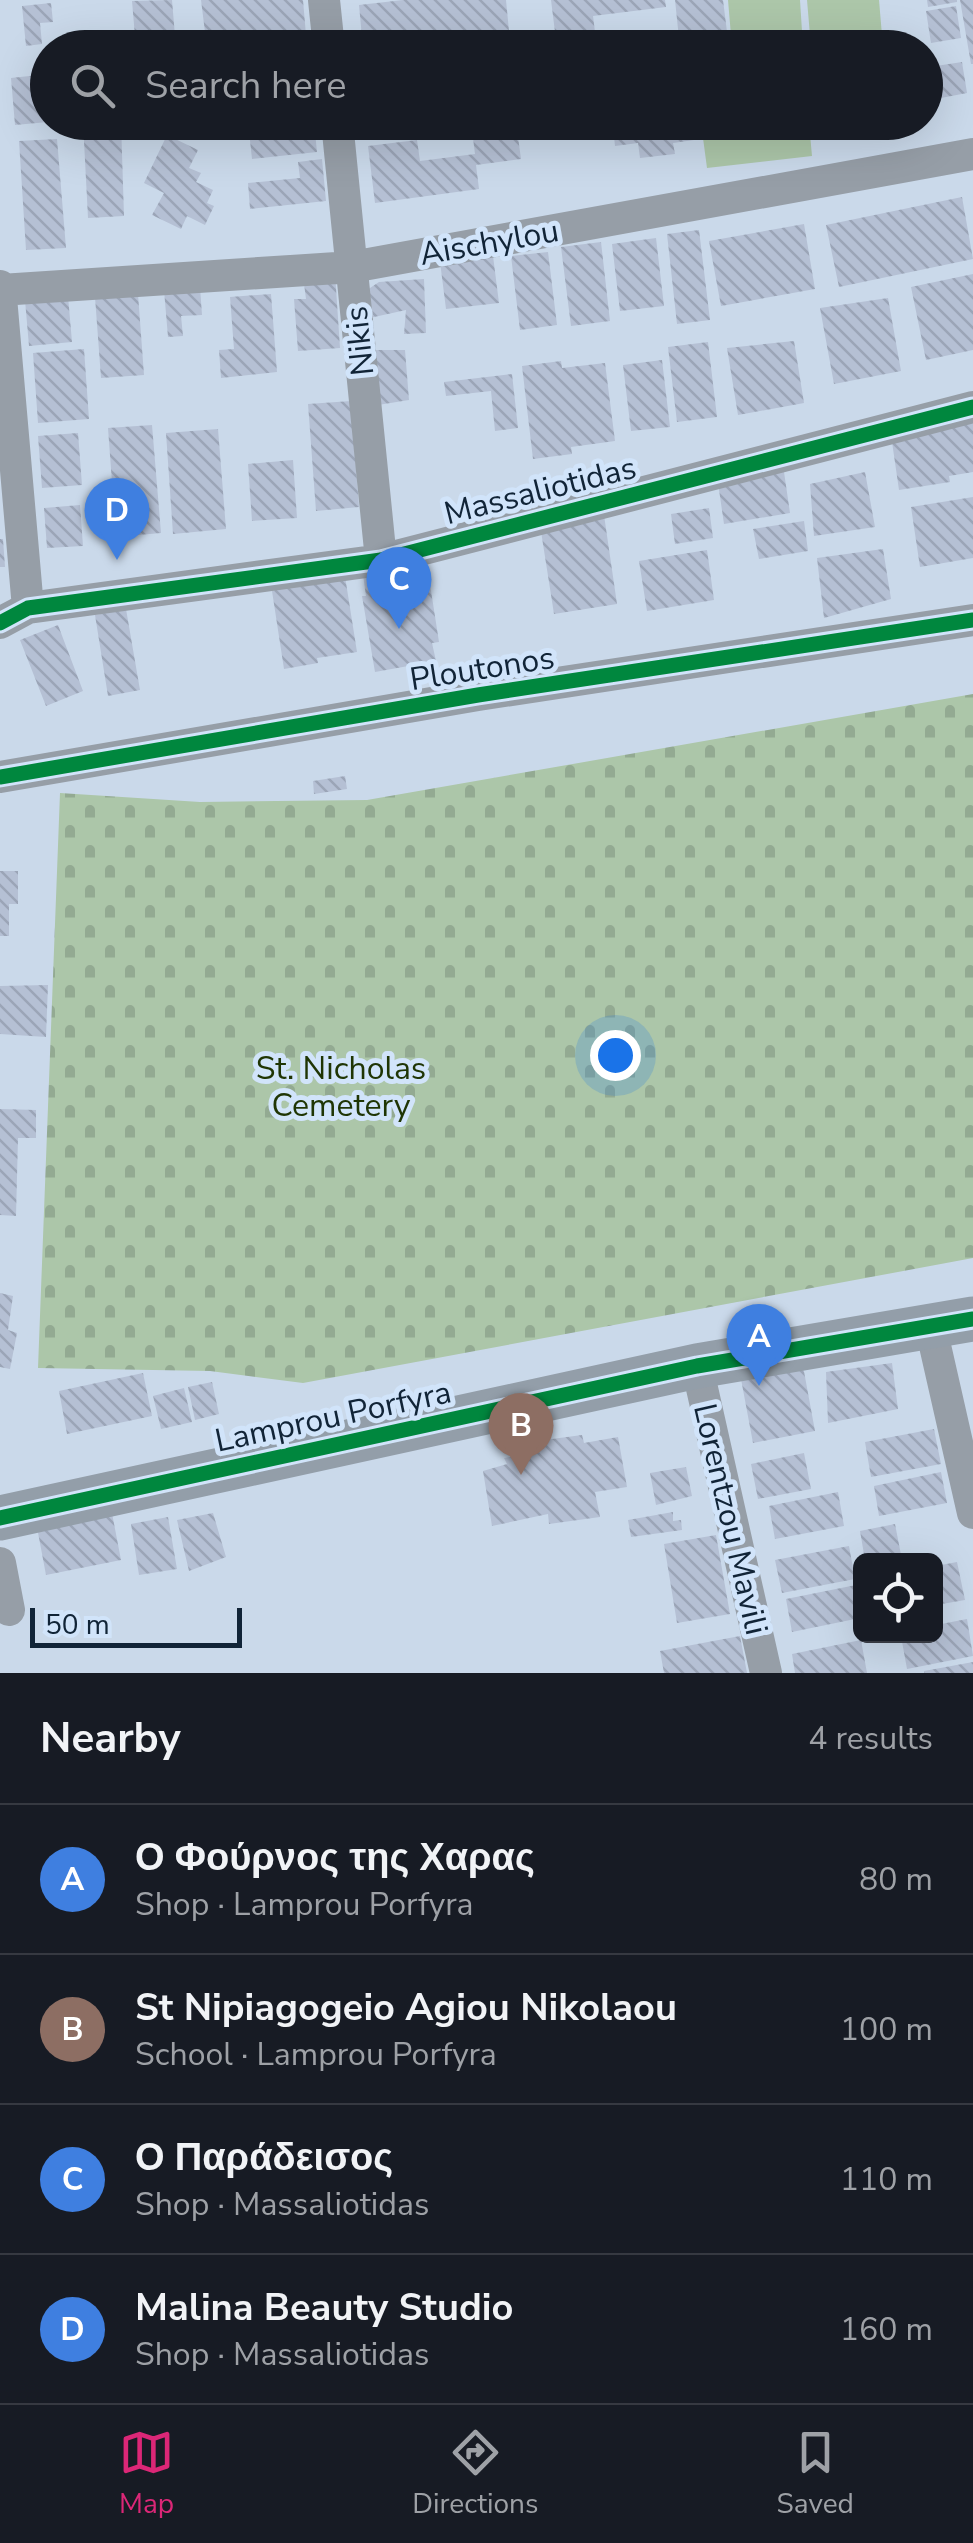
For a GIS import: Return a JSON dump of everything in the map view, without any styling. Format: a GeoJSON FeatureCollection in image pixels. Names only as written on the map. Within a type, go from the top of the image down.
{"type":"FeatureCollection","features":[{"type":"Feature","properties":{"kind":"street"},"geometry":{"type":"LineString","coordinates":[[324,0],[327,30]]}},
{"type":"Feature","properties":{"kind":"street","name":"Nikis"},"geometry":{"type":"LineString","coordinates":[[339,140],[380,560]]}},
{"type":"Feature","properties":{"kind":"street","name":"Aischylou"},"geometry":{"type":"LineString","coordinates":[[0,288],[352,267],[973,154]]}},
{"type":"Feature","properties":{"kind":"street"},"geometry":{"type":"LineString","coordinates":[[0,288],[14,615]]}},
{"type":"Feature","properties":{"kind":"street","name":"Massaliotidas"},"geometry":{"type":"LineString","coordinates":[[14,615],[380,560],[973,407]]}},
{"type":"Feature","properties":{"kind":"street","name":"Ploutonos"},"geometry":{"type":"LineString","coordinates":[[0,777],[478,695],[973,620]]}},
{"type":"Feature","properties":{"kind":"street"},"geometry":{"type":"LineString","coordinates":[[952,1324],[973,1512]]}},
{"type":"Feature","properties":{"kind":"street","name":"Lamprou Porfyra"},"geometry":{"type":"LineString","coordinates":[[0,1518],[696,1366],[952,1324]]}},
{"type":"Feature","properties":{"kind":"street","name":"Lorentzou Mavili"},"geometry":{"type":"LineString","coordinates":[[696,1366],[766,1673]]}},
{"type":"Feature","properties":{"kind":"street"},"geometry":{"type":"LineString","coordinates":[[0,1563],[10,1610]]}},
{"type":"Feature","properties":{"kind":"green space"},"geometry":{"type":"Polygon","coordinates":[[[728,0],[800,0],[802,30],[731,30],[728,0]]]}},
{"type":"Feature","properties":{"kind":"green space"},"geometry":{"type":"Polygon","coordinates":[[[807,0],[879,0],[882,30],[810,30],[807,0]]]}},
{"type":"Feature","properties":{"kind":"green space"},"geometry":{"type":"Polygon","coordinates":[[[703,140],[811,140],[812,156],[707,168],[703,140]]]}},
{"type":"Feature","properties":{"kind":"green space","name":"St. Nicholas Cemetery"},"geometry":{"type":"Polygon","coordinates":[[[973,694],[973,1258],[303,1383],[210,1371],[38,1368],[60,793],[200,802],[367,800],[973,694]]]}},
{"type":"Feature","properties":{"kind":"building"},"geometry":{"type":"Polygon","coordinates":[[[172,0],[174,30],[134,30],[132,1],[172,0]]]}},
{"type":"Feature","properties":{"kind":"building"},"geometry":{"type":"Polygon","coordinates":[[[201,0],[303,0],[306,30],[205,30],[201,0]]]}},
{"type":"Feature","properties":{"kind":"building"},"geometry":{"type":"Polygon","coordinates":[[[403,0],[506,0],[509,30],[361,30],[359,5],[403,0]]]}},
{"type":"Feature","properties":{"kind":"building"},"geometry":{"type":"Polygon","coordinates":[[[551,0],[665,0],[666,7],[593,16],[595,30],[555,30],[551,0]]]}},
{"type":"Feature","properties":{"kind":"building"},"geometry":{"type":"Polygon","coordinates":[[[675,0],[723,0],[727,30],[678,30],[675,0]]]}},
{"type":"Feature","properties":{"kind":"building"},"geometry":{"type":"Polygon","coordinates":[[[927,0],[957,0],[957,2],[928,7],[927,0]]]}},
{"type":"Feature","properties":{"kind":"building"},"geometry":{"type":"Polygon","coordinates":[[[960,0],[973,0],[973,64],[971,64],[960,0]]]}},
{"type":"Feature","properties":{"kind":"building"},"geometry":{"type":"Polygon","coordinates":[[[51,3],[53,22],[40,23],[41,30],[30,30],[30,46],[26,46],[22,6],[51,3]]]}},
{"type":"Feature","properties":{"kind":"building"},"geometry":{"type":"Polygon","coordinates":[[[956,6],[961,38],[943,41],[943,30],[929,30],[926,11],[956,6]]]}},
{"type":"Feature","properties":{"kind":"building"},"geometry":{"type":"Polygon","coordinates":[[[962,62],[967,93],[943,98],[943,65],[962,62]]]}},
{"type":"Feature","properties":{"kind":"building"},"geometry":{"type":"Polygon","coordinates":[[[30,76],[30,124],[15,125],[11,78],[30,76]]]}},
{"type":"Feature","properties":{"kind":"building"},"geometry":{"type":"Polygon","coordinates":[[[57,140],[66,248],[26,250],[19,141],[57,140]]]}},
{"type":"Feature","properties":{"kind":"building"},"geometry":{"type":"Polygon","coordinates":[[[84,140],[122,140],[124,216],[88,218],[84,140]]]}},
{"type":"Feature","properties":{"kind":"building"},"geometry":{"type":"Polygon","coordinates":[[[165,140],[177,140],[198,150],[189,168],[201,173],[196,182],[213,190],[207,203],[214,206],[205,225],[187,216],[181,229],[152,215],[164,193],[144,183],[165,140]]]}},
{"type":"Feature","properties":{"kind":"building"},"geometry":{"type":"Polygon","coordinates":[[[250,140],[316,140],[317,152],[252,159],[250,140]]]}},
{"type":"Feature","properties":{"kind":"building"},"geometry":{"type":"Polygon","coordinates":[[[417,140],[420,161],[475,154],[473,140],[518,140],[521,159],[476,165],[479,189],[375,203],[368,146],[417,140]]]}},
{"type":"Feature","properties":{"kind":"building"},"geometry":{"type":"Polygon","coordinates":[[[614,140],[694,140],[673,143],[675,154],[640,158],[638,143],[615,146],[614,140]]]}},
{"type":"Feature","properties":{"kind":"building"},"geometry":{"type":"Polygon","coordinates":[[[322,159],[326,201],[250,209],[248,183],[300,178],[298,162],[322,159]]]}},
{"type":"Feature","properties":{"kind":"building"},"geometry":{"type":"Polygon","coordinates":[[[962,197],[973,259],[839,287],[826,225],[962,197]]]}},
{"type":"Feature","properties":{"kind":"building"},"geometry":{"type":"Polygon","coordinates":[[[804,224],[815,289],[721,306],[709,241],[804,224]]]}},
{"type":"Feature","properties":{"kind":"building"},"geometry":{"type":"Polygon","coordinates":[[[699,230],[710,320],[677,324],[667,234],[699,230]]]}},
{"type":"Feature","properties":{"kind":"building"},"geometry":{"type":"Polygon","coordinates":[[[656,238],[664,306],[620,311],[612,244],[656,238]]]}},
{"type":"Feature","properties":{"kind":"building"},"geometry":{"type":"Polygon","coordinates":[[[601,242],[610,321],[571,326],[561,247],[601,242]]]}},
{"type":"Feature","properties":{"kind":"building"},"geometry":{"type":"Polygon","coordinates":[[[492,248],[499,303],[446,309],[439,254],[492,248]]]}},
{"type":"Feature","properties":{"kind":"building"},"geometry":{"type":"Polygon","coordinates":[[[548,252],[557,325],[520,330],[511,256],[548,252]]]}},
{"type":"Feature","properties":{"kind":"building"},"geometry":{"type":"Polygon","coordinates":[[[335,273],[340,348],[298,351],[294,299],[306,299],[303,276],[335,273]]]}},
{"type":"Feature","properties":{"kind":"building"},"geometry":{"type":"Polygon","coordinates":[[[973,274],[973,350],[926,360],[911,287],[973,274]]]}},
{"type":"Feature","properties":{"kind":"building"},"geometry":{"type":"Polygon","coordinates":[[[424,279],[426,333],[404,334],[406,310],[365,319],[364,292],[379,282],[424,279]]]}},
{"type":"Feature","properties":{"kind":"building"},"geometry":{"type":"Polygon","coordinates":[[[200,287],[202,315],[181,316],[183,336],[168,337],[164,290],[200,287]]]}},
{"type":"Feature","properties":{"kind":"building"},"geometry":{"type":"Polygon","coordinates":[[[138,294],[144,375],[101,378],[95,297],[138,294]]]}},
{"type":"Feature","properties":{"kind":"building"},"geometry":{"type":"Polygon","coordinates":[[[271,294],[277,372],[221,378],[219,350],[234,349],[230,297],[271,294]]]}},
{"type":"Feature","properties":{"kind":"building"},"geometry":{"type":"Polygon","coordinates":[[[68,296],[72,342],[29,346],[25,300],[68,296]]]}},
{"type":"Feature","properties":{"kind":"building"},"geometry":{"type":"Polygon","coordinates":[[[888,298],[901,371],[834,384],[820,308],[888,298]]]}},
{"type":"Feature","properties":{"kind":"building"},"geometry":{"type":"Polygon","coordinates":[[[794,341],[804,403],[738,415],[727,348],[794,341]]]}},
{"type":"Feature","properties":{"kind":"building"},"geometry":{"type":"Polygon","coordinates":[[[708,342],[717,417],[677,422],[668,347],[708,342]]]}},
{"type":"Feature","properties":{"kind":"building"},"geometry":{"type":"Polygon","coordinates":[[[84,349],[89,419],[38,423],[33,353],[84,349]]]}},
{"type":"Feature","properties":{"kind":"building"},"geometry":{"type":"Polygon","coordinates":[[[375,350],[405,350],[409,400],[378,405],[375,350]]]}},
{"type":"Feature","properties":{"kind":"building"},"geometry":{"type":"Polygon","coordinates":[[[662,360],[670,427],[631,431],[623,365],[662,360]]]}},
{"type":"Feature","properties":{"kind":"building"},"geometry":{"type":"Polygon","coordinates":[[[561,361],[562,368],[605,363],[615,441],[571,447],[572,454],[533,459],[522,366],[561,361]]]}},
{"type":"Feature","properties":{"kind":"building"},"geometry":{"type":"Polygon","coordinates":[[[512,374],[518,428],[495,431],[491,391],[446,396],[444,382],[512,374]]]}},
{"type":"Feature","properties":{"kind":"building"},"geometry":{"type":"Polygon","coordinates":[[[351,401],[359,507],[316,511],[308,404],[351,401]]]}},
{"type":"Feature","properties":{"kind":"building"},"geometry":{"type":"Polygon","coordinates":[[[973,415],[973,472],[949,476],[950,482],[899,490],[891,435],[973,415]]]}},
{"type":"Feature","properties":{"kind":"building"},"geometry":{"type":"Polygon","coordinates":[[[152,425],[161,533],[116,537],[108,428],[152,425]]]}},
{"type":"Feature","properties":{"kind":"building"},"geometry":{"type":"Polygon","coordinates":[[[218,429],[226,529],[173,534],[166,433],[218,429]]]}},
{"type":"Feature","properties":{"kind":"building"},"geometry":{"type":"Polygon","coordinates":[[[78,433],[82,485],[42,488],[38,436],[78,433]]]}},
{"type":"Feature","properties":{"kind":"building"},"geometry":{"type":"Polygon","coordinates":[[[293,460],[297,518],[252,521],[248,464],[293,460]]]}},
{"type":"Feature","properties":{"kind":"building"},"geometry":{"type":"Polygon","coordinates":[[[783,465],[790,513],[724,524],[717,476],[783,465]]]}},
{"type":"Feature","properties":{"kind":"building"},"geometry":{"type":"Polygon","coordinates":[[[865,472],[875,527],[814,536],[810,484],[865,472]]]}},
{"type":"Feature","properties":{"kind":"building"},"geometry":{"type":"Polygon","coordinates":[[[973,497],[973,558],[920,567],[911,507],[973,497]]]}},
{"type":"Feature","properties":{"kind":"building"},"geometry":{"type":"Polygon","coordinates":[[[80,505],[83,546],[47,548],[44,508],[80,505]]]}},
{"type":"Feature","properties":{"kind":"building"},"geometry":{"type":"Polygon","coordinates":[[[709,508],[713,538],[675,544],[671,514],[709,508]]]}},
{"type":"Feature","properties":{"kind":"building"},"geometry":{"type":"Polygon","coordinates":[[[604,515],[617,604],[554,614],[540,525],[604,515]]]}},
{"type":"Feature","properties":{"kind":"building"},"geometry":{"type":"Polygon","coordinates":[[[804,521],[808,551],[759,559],[753,529],[804,521]]]}},
{"type":"Feature","properties":{"kind":"building"},"geometry":{"type":"Polygon","coordinates":[[[3,539],[5,567],[0,567],[3,539]]]}},
{"type":"Feature","properties":{"kind":"building"},"geometry":{"type":"Polygon","coordinates":[[[883,549],[891,599],[824,618],[817,558],[883,549]]]}},
{"type":"Feature","properties":{"kind":"building"},"geometry":{"type":"Polygon","coordinates":[[[707,550],[714,600],[647,611],[639,561],[707,550]]]}},
{"type":"Feature","properties":{"kind":"building"},"geometry":{"type":"Polygon","coordinates":[[[427,565],[439,642],[432,643],[436,661],[375,672],[362,596],[366,596],[363,575],[427,565]]]}},
{"type":"Feature","properties":{"kind":"building"},"geometry":{"type":"Polygon","coordinates":[[[344,570],[357,652],[317,658],[318,663],[284,669],[272,591],[344,570]]]}},
{"type":"Feature","properties":{"kind":"building"},"geometry":{"type":"Polygon","coordinates":[[[126,609],[140,690],[108,696],[95,615],[126,609]]]}},
{"type":"Feature","properties":{"kind":"building"},"geometry":{"type":"Polygon","coordinates":[[[58,625],[83,691],[46,706],[20,640],[58,625]]]}},
{"type":"Feature","properties":{"kind":"building"},"geometry":{"type":"Polygon","coordinates":[[[345,776],[347,789],[314,794],[313,781],[345,776]]]}},
{"type":"Feature","properties":{"kind":"building"},"geometry":{"type":"Polygon","coordinates":[[[0,871],[18,871],[18,904],[9,904],[9,936],[0,936],[0,871]]]}},
{"type":"Feature","properties":{"kind":"building"},"geometry":{"type":"Polygon","coordinates":[[[48,985],[46,1037],[0,1034],[0,986],[48,985]]]}},
{"type":"Feature","properties":{"kind":"building"},"geometry":{"type":"Polygon","coordinates":[[[0,1109],[36,1110],[36,1138],[18,1138],[16,1216],[0,1215],[0,1109]]]}},
{"type":"Feature","properties":{"kind":"building"},"geometry":{"type":"Polygon","coordinates":[[[0,1293],[13,1296],[8,1330],[17,1333],[10,1369],[0,1367],[0,1293]]]}},
{"type":"Feature","properties":{"kind":"building"},"geometry":{"type":"Polygon","coordinates":[[[892,1363],[898,1409],[828,1423],[826,1372],[892,1363]]]}},
{"type":"Feature","properties":{"kind":"building"},"geometry":{"type":"Polygon","coordinates":[[[803,1366],[815,1431],[753,1443],[741,1379],[803,1366]]]}},
{"type":"Feature","properties":{"kind":"building"},"geometry":{"type":"Polygon","coordinates":[[[143,1373],[152,1416],[67,1434],[59,1391],[143,1373]]]}},
{"type":"Feature","properties":{"kind":"building"},"geometry":{"type":"Polygon","coordinates":[[[212,1382],[219,1414],[195,1420],[188,1387],[212,1382]]]}},
{"type":"Feature","properties":{"kind":"building"},"geometry":{"type":"Polygon","coordinates":[[[184,1388],[192,1422],[161,1429],[153,1396],[184,1388]]]}},
{"type":"Feature","properties":{"kind":"building"},"geometry":{"type":"Polygon","coordinates":[[[934,1429],[941,1464],[871,1477],[865,1442],[934,1429]]]}},
{"type":"Feature","properties":{"kind":"building"},"geometry":{"type":"Polygon","coordinates":[[[582,1435],[584,1443],[618,1437],[627,1487],[595,1492],[600,1517],[549,1524],[548,1514],[492,1526],[483,1471],[507,1464],[504,1458],[537,1452],[537,1441],[582,1435]]]}},
{"type":"Feature","properties":{"kind":"building"},"geometry":{"type":"Polygon","coordinates":[[[804,1453],[811,1489],[758,1499],[751,1464],[804,1453]]]}},
{"type":"Feature","properties":{"kind":"building"},"geometry":{"type":"Polygon","coordinates":[[[686,1467],[692,1496],[656,1505],[650,1473],[686,1467]]]}},
{"type":"Feature","properties":{"kind":"building"},"geometry":{"type":"Polygon","coordinates":[[[941,1472],[947,1503],[879,1516],[874,1486],[941,1472]]]}},
{"type":"Feature","properties":{"kind":"building"},"geometry":{"type":"Polygon","coordinates":[[[838,1492],[844,1526],[775,1539],[769,1506],[838,1492]]]}},
{"type":"Feature","properties":{"kind":"building"},"geometry":{"type":"Polygon","coordinates":[[[111,1508],[121,1560],[46,1575],[36,1522],[111,1508]]]}},
{"type":"Feature","properties":{"kind":"building"},"geometry":{"type":"Polygon","coordinates":[[[673,1512],[673,1521],[681,1520],[682,1530],[631,1537],[628,1520],[673,1512]]]}},
{"type":"Feature","properties":{"kind":"building"},"geometry":{"type":"Polygon","coordinates":[[[213,1513],[226,1557],[189,1571],[177,1520],[213,1513]]]}},
{"type":"Feature","properties":{"kind":"building"},"geometry":{"type":"Polygon","coordinates":[[[168,1517],[177,1569],[139,1575],[131,1524],[168,1517]]]}},
{"type":"Feature","properties":{"kind":"building"},"geometry":{"type":"Polygon","coordinates":[[[895,1524],[901,1553],[864,1553],[860,1531],[895,1524]]]}},
{"type":"Feature","properties":{"kind":"building"},"geometry":{"type":"Polygon","coordinates":[[[716,1535],[730,1614],[677,1623],[664,1544],[716,1535]]]}},
{"type":"Feature","properties":{"kind":"building"},"geometry":{"type":"Polygon","coordinates":[[[849,1546],[853,1579],[782,1593],[775,1560],[849,1546]]]}},
{"type":"Feature","properties":{"kind":"building"},"geometry":{"type":"Polygon","coordinates":[[[957,1562],[965,1600],[943,1604],[943,1565],[957,1562]]]}},
{"type":"Feature","properties":{"kind":"building"},"geometry":{"type":"Polygon","coordinates":[[[853,1586],[853,1619],[792,1632],[786,1599],[853,1586]]]}},
{"type":"Feature","properties":{"kind":"building"},"geometry":{"type":"Polygon","coordinates":[[[967,1619],[973,1656],[907,1669],[902,1643],[943,1643],[943,1624],[967,1619]]]}},
{"type":"Feature","properties":{"kind":"building"},"geometry":{"type":"Polygon","coordinates":[[[740,1636],[747,1673],[664,1673],[660,1651],[740,1636]]]}},
{"type":"Feature","properties":{"kind":"building"},"geometry":{"type":"Polygon","coordinates":[[[862,1643],[867,1673],[795,1673],[792,1654],[862,1643]]]}},
{"type":"Feature","properties":{"kind":"building"},"geometry":{"type":"Polygon","coordinates":[[[973,1662],[973,1673],[924,1673],[924,1671],[973,1662]]]}},
{"type":"Feature","properties":{"kind":"cycle path"},"geometry":{"type":"LineString","coordinates":[[0,623],[28,608],[381,560],[973,407]]}},
{"type":"Feature","properties":{"kind":"cycle path"},"geometry":{"type":"LineString","coordinates":[[0,777],[478,695],[973,620]]}},
{"type":"Feature","properties":{"kind":"cycle path"},"geometry":{"type":"LineString","coordinates":[[0,1518],[697,1366],[973,1319]]}},
{"type":"Feature","properties":{"kind":"place","name":"Malina Beauty Studio"},"geometry":{"type":"Point","coordinates":[117,560]}},
{"type":"Feature","properties":{"kind":"place","name":"Ο Παράδεισος"},"geometry":{"type":"Point","coordinates":[399,629]}},
{"type":"Feature","properties":{"kind":"place","name":"Ο Φούρνος της Χαρας"},"geometry":{"type":"Point","coordinates":[759,1386]}},
{"type":"Feature","properties":{"kind":"place","name":"St Nipiagogeio Agiou Nikolaou"},"geometry":{"type":"Point","coordinates":[521,1475]}}]}
